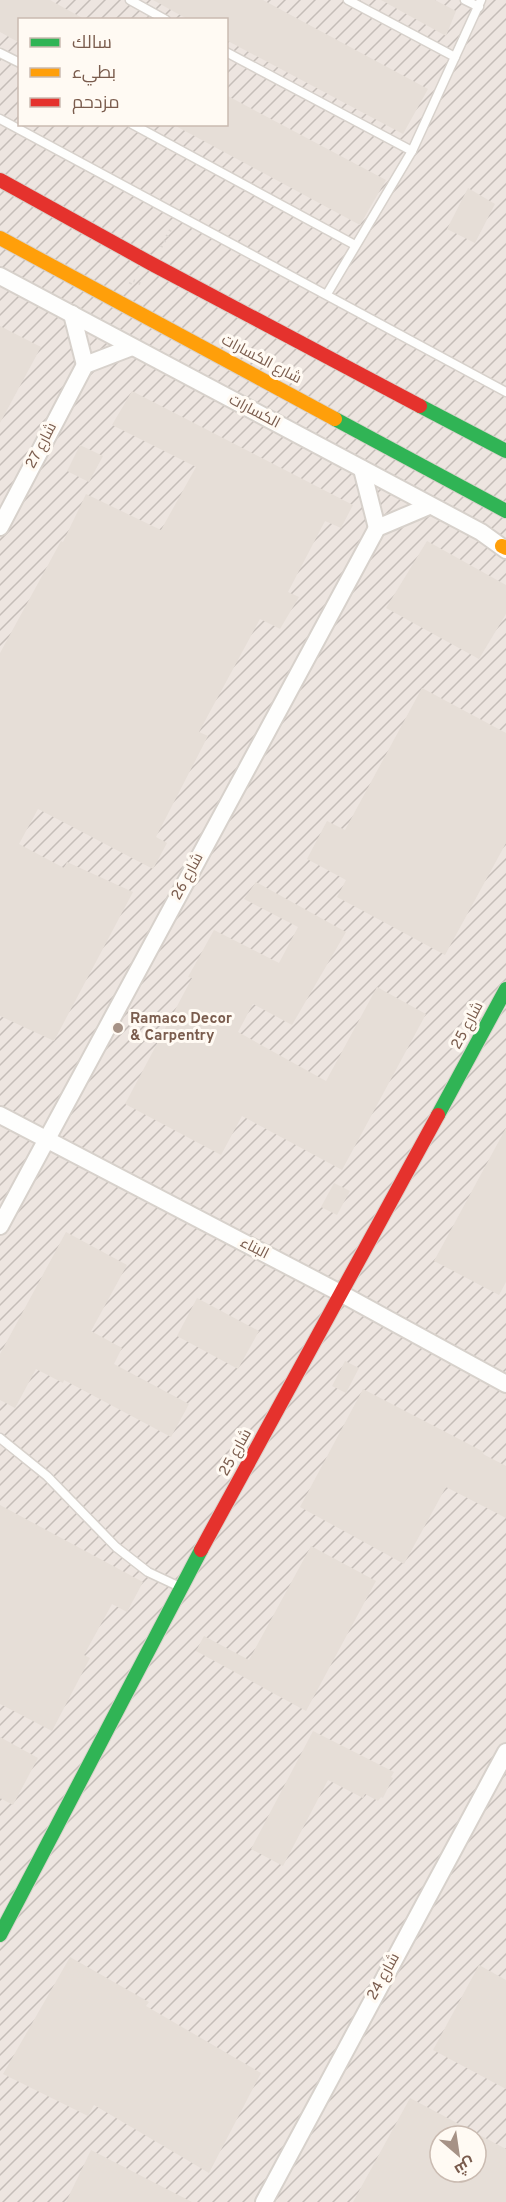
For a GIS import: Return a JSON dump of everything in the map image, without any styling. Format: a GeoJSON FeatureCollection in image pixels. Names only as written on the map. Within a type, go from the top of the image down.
{"type":"FeatureCollection","features":[{"type":"Feature","properties":{"kind":"street"},"geometry":{"type":"LineString","coordinates":[[0,180],[152,264],[506,451]]}},
{"type":"Feature","properties":{"kind":"street","name":"شارع الكسارات"},"geometry":{"type":"LineString","coordinates":[[0,238],[506,511]]}},
{"type":"Feature","properties":{"kind":"street","name":"الكسارات"},"geometry":{"type":"LineString","coordinates":[[0,276],[481,532],[504,548]]}},
{"type":"Feature","properties":{"kind":"street"},"geometry":{"type":"LineString","coordinates":[[72,314],[85,365],[132,347]]}},
{"type":"Feature","properties":{"kind":"street","name":"شارع 27"},"geometry":{"type":"LineString","coordinates":[[0,527],[85,365]]}},
{"type":"Feature","properties":{"kind":"street"},"geometry":{"type":"LineString","coordinates":[[362,469],[377,528],[429,506]]}},
{"type":"Feature","properties":{"kind":"street","name":"شارع 26"},"geometry":{"type":"LineString","coordinates":[[0,1227],[377,528]]}},
{"type":"Feature","properties":{"kind":"street","name":"شارع 25"},"geometry":{"type":"LineString","coordinates":[[0,1935],[181,1587],[506,989]]}},
{"type":"Feature","properties":{"kind":"street","name":"البناء"},"geometry":{"type":"LineString","coordinates":[[0,1116],[342,1294],[506,1384]]}},
{"type":"Feature","properties":{"kind":"street","name":"شارع 24"},"geometry":{"type":"LineString","coordinates":[[264,2202],[506,1752]]}},
{"type":"Feature","properties":{"kind":"lane"},"geometry":{"type":"LineString","coordinates":[[130,0],[162,18]]}},
{"type":"Feature","properties":{"kind":"lane"},"geometry":{"type":"LineString","coordinates":[[348,0],[455,57]]}},
{"type":"Feature","properties":{"kind":"lane"},"geometry":{"type":"LineString","coordinates":[[327,294],[412,152],[480,4],[465,0]]}},
{"type":"Feature","properties":{"kind":"lane"},"geometry":{"type":"LineString","coordinates":[[0,53],[18,62]]}},
{"type":"Feature","properties":{"kind":"lane"},"geometry":{"type":"LineString","coordinates":[[228,53],[412,152]]}},
{"type":"Feature","properties":{"kind":"lane"},"geometry":{"type":"LineString","coordinates":[[0,119],[506,392]]}},
{"type":"Feature","properties":{"kind":"lane"},"geometry":{"type":"LineString","coordinates":[[136,126],[355,245]]}},
{"type":"Feature","properties":{"kind":"lane"},"geometry":{"type":"LineString","coordinates":[[0,1438],[47,1476],[116,1547],[148,1572],[181,1587]]}},
{"type":"Feature","properties":{"kind":"shaded area"},"geometry":{"type":"Polygon","coordinates":[[[0,0],[506,0],[506,2202],[0,2202],[0,0]]]}},
{"type":"Feature","properties":{"kind":"building"},"geometry":{"type":"Polygon","coordinates":[[[0,0],[50,0],[82,18],[18,18],[18,42],[0,32],[0,0]]]}},
{"type":"Feature","properties":{"kind":"building"},"geometry":{"type":"Polygon","coordinates":[[[153,0],[263,0],[428,89],[403,134],[228,41],[228,18],[185,18],[153,0]]]}},
{"type":"Feature","properties":{"kind":"building"},"geometry":{"type":"Polygon","coordinates":[[[381,0],[435,0],[456,11],[446,36],[381,0]]]}},
{"type":"Feature","properties":{"kind":"building"},"geometry":{"type":"Polygon","coordinates":[[[228,96],[386,180],[360,225],[176,126],[228,126],[228,96]]]}},
{"type":"Feature","properties":{"kind":"building"},"geometry":{"type":"Polygon","coordinates":[[[468,188],[495,204],[475,243],[447,229],[468,188]]]}},
{"type":"Feature","properties":{"kind":"building"},"geometry":{"type":"Polygon","coordinates":[[[0,326],[41,347],[0,423],[0,326]]]}},
{"type":"Feature","properties":{"kind":"building"},"geometry":{"type":"Polygon","coordinates":[[[132,391],[353,505],[341,528],[325,521],[288,592],[299,597],[280,629],[260,619],[199,732],[208,736],[156,837],[167,843],[153,869],[38,809],[19,844],[64,868],[67,862],[133,892],[54,1041],[0,1016],[0,653],[61,541],[63,542],[86,494],[161,530],[196,467],[112,425],[132,391]]]}},
{"type":"Feature","properties":{"kind":"building"},"geometry":{"type":"Polygon","coordinates":[[[80,445],[103,456],[89,482],[67,471],[80,445]]]}},
{"type":"Feature","properties":{"kind":"building"},"geometry":{"type":"Polygon","coordinates":[[[427,541],[506,585],[506,614],[479,659],[386,608],[427,541]]]}},
{"type":"Feature","properties":{"kind":"building"},"geometry":{"type":"Polygon","coordinates":[[[422,688],[506,733],[506,843],[445,955],[337,897],[346,880],[307,859],[327,821],[345,830],[422,688]]]}},
{"type":"Feature","properties":{"kind":"building"},"geometry":{"type":"Polygon","coordinates":[[[256,882],[346,932],[292,1025],[253,1004],[238,1032],[326,1081],[377,987],[426,1014],[342,1170],[242,1116],[221,1155],[125,1104],[192,978],[188,977],[214,930],[279,963],[298,927],[244,899],[256,882]]]}},
{"type":"Feature","properties":{"kind":"building"},"geometry":{"type":"Polygon","coordinates":[[[506,1128],[506,1282],[499,1295],[434,1261],[506,1128]]]}},
{"type":"Feature","properties":{"kind":"building"},"geometry":{"type":"Polygon","coordinates":[[[334,1183],[350,1191],[337,1215],[321,1207],[334,1183]]]}},
{"type":"Feature","properties":{"kind":"building"},"geometry":{"type":"Polygon","coordinates":[[[66,1232],[127,1265],[91,1331],[122,1348],[114,1364],[189,1404],[171,1437],[64,1380],[63,1383],[36,1369],[15,1408],[0,1400],[0,1354],[66,1232]]]}},
{"type":"Feature","properties":{"kind":"building"},"geometry":{"type":"Polygon","coordinates":[[[197,1298],[259,1331],[238,1369],[177,1336],[197,1298]]]}},
{"type":"Feature","properties":{"kind":"building"},"geometry":{"type":"Polygon","coordinates":[[[345,1361],[359,1368],[346,1393],[332,1386],[345,1361]]]}},
{"type":"Feature","properties":{"kind":"building"},"geometry":{"type":"Polygon","coordinates":[[[363,1389],[484,1452],[483,1454],[506,1466],[506,1518],[446,1487],[404,1564],[300,1507],[363,1389]]]}},
{"type":"Feature","properties":{"kind":"building"},"geometry":{"type":"Polygon","coordinates":[[[0,1505],[143,1582],[127,1612],[112,1604],[84,1655],[90,1658],[52,1731],[0,1704],[0,1505]]]}},
{"type":"Feature","properties":{"kind":"building"},"geometry":{"type":"Polygon","coordinates":[[[311,1546],[376,1581],[306,1711],[196,1651],[204,1636],[249,1660],[311,1546]]]}},
{"type":"Feature","properties":{"kind":"building"},"geometry":{"type":"Polygon","coordinates":[[[313,1731],[394,1772],[391,1777],[393,1778],[383,1798],[381,1797],[378,1801],[365,1794],[363,1798],[328,1780],[283,1866],[251,1849],[313,1731]]]}},
{"type":"Feature","properties":{"kind":"building"},"geometry":{"type":"Polygon","coordinates":[[[0,1737],[38,1758],[13,1805],[0,1798],[0,1737]]]}},
{"type":"Feature","properties":{"kind":"building"},"geometry":{"type":"Polygon","coordinates":[[[70,1957],[149,2002],[146,2006],[261,2073],[209,2173],[94,2105],[88,2116],[3,2074],[70,1957]]]}},
{"type":"Feature","properties":{"kind":"building"},"geometry":{"type":"Polygon","coordinates":[[[479,1965],[506,1980],[506,2089],[433,2050],[479,1965]]]}},
{"type":"Feature","properties":{"kind":"building"},"geometry":{"type":"Polygon","coordinates":[[[410,2098],[459,2124],[428,2124],[428,2184],[488,2184],[488,2139],[506,2149],[506,2202],[353,2202],[410,2098]]]}},
{"type":"Feature","properties":{"kind":"building"},"geometry":{"type":"Polygon","coordinates":[[[91,2150],[192,2202],[66,2202],[91,2150]]]}},
{"type":"Feature","properties":{"kind":"traffic: fast"},"geometry":{"type":"LineString","coordinates":[[420,406],[506,451]]}},
{"type":"Feature","properties":{"kind":"traffic: fast"},"geometry":{"type":"LineString","coordinates":[[335,419],[506,511]]}},
{"type":"Feature","properties":{"kind":"traffic: fast"},"geometry":{"type":"LineString","coordinates":[[438,1115],[506,989]]}},
{"type":"Feature","properties":{"kind":"traffic: fast"},"geometry":{"type":"LineString","coordinates":[[0,1935],[201,1550]]}},
{"type":"Feature","properties":{"kind":"traffic: slow"},"geometry":{"type":"LineString","coordinates":[[0,238],[335,419]]}},
{"type":"Feature","properties":{"kind":"traffic: slow"},"geometry":{"type":"LineString","coordinates":[[502,546],[506,548]]}},
{"type":"Feature","properties":{"kind":"traffic: jam"},"geometry":{"type":"LineString","coordinates":[[0,180],[152,264],[420,406]]}},
{"type":"Feature","properties":{"kind":"traffic: jam"},"geometry":{"type":"LineString","coordinates":[[201,1550],[438,1115]]}},
{"type":"Feature","properties":{"kind":"place","name":"Ramaco Decor & Carpentry"},"geometry":{"type":"Point","coordinates":[118,1028]}}]}
